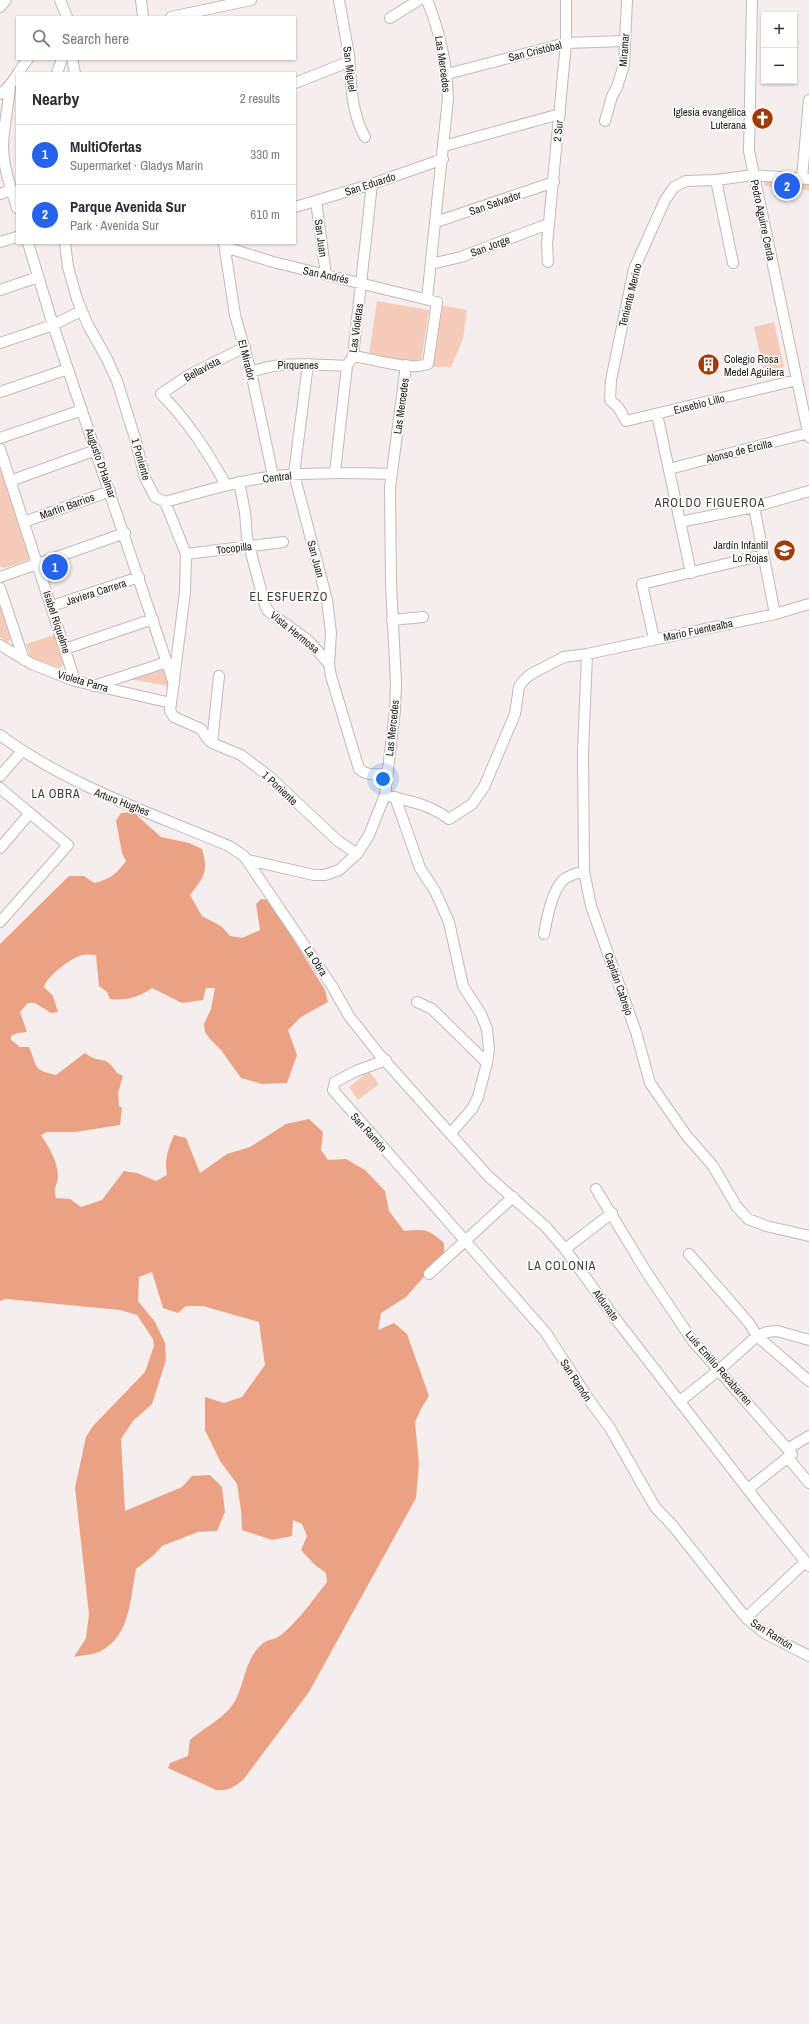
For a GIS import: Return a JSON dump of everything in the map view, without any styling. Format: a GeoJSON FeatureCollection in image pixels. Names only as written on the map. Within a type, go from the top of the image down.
{"type":"FeatureCollection","features":[{"type":"Feature","properties":{"kind":"street"},"geometry":{"type":"LineString","coordinates":[[0,8],[6,0]]}},
{"type":"Feature","properties":{"kind":"street"},"geometry":{"type":"LineString","coordinates":[[60,0],[67,16]]}},
{"type":"Feature","properties":{"kind":"street"},"geometry":{"type":"LineString","coordinates":[[141,0],[143,16]]}},
{"type":"Feature","properties":{"kind":"street"},"geometry":{"type":"LineString","coordinates":[[175,16],[228,2],[251,0]]}},
{"type":"Feature","properties":{"kind":"street","name":"San Miguel"},"geometry":{"type":"LineString","coordinates":[[339,0],[349,55],[348,62],[351,70],[355,110],[358,124],[365,137]]}},
{"type":"Feature","properties":{"kind":"street"},"geometry":{"type":"LineString","coordinates":[[390,18],[419,0]]}},
{"type":"Feature","properties":{"kind":"street","name":"Las Mercedes"},"geometry":{"type":"LineString","coordinates":[[427,0],[439,34],[447,74],[448,98],[443,159],[427,299],[437,302],[428,364],[423,366],[406,365],[391,474],[392,620],[396,683],[395,710],[387,774],[390,796],[420,868],[435,891],[449,922],[463,986],[484,1021],[488,1038],[487,1062],[483,1083],[472,1110],[451,1133]]}},
{"type":"Feature","properties":{"kind":"street","name":"2 Sur"},"geometry":{"type":"LineString","coordinates":[[548,262],[546,244],[554,182],[566,44],[566,0]]}},
{"type":"Feature","properties":{"kind":"street","name":"Miramar"},"geometry":{"type":"LineString","coordinates":[[606,121],[612,96],[619,82],[624,65],[627,0]]}},
{"type":"Feature","properties":{"kind":"street","name":"Pedro Aguirre Cerda"},"geometry":{"type":"LineString","coordinates":[[752,0],[748,141],[753,175],[809,435]]}},
{"type":"Feature","properties":{"kind":"street","name":"San Cristóbal"},"geometry":{"type":"LineString","coordinates":[[447,74],[566,44],[624,41]]}},
{"type":"Feature","properties":{"kind":"street"},"geometry":{"type":"LineString","coordinates":[[17,72],[27,60]]}},
{"type":"Feature","properties":{"kind":"street"},"geometry":{"type":"LineString","coordinates":[[57,72],[62,60]]}},
{"type":"Feature","properties":{"kind":"street"},"geometry":{"type":"LineString","coordinates":[[72,60],[75,72]]}},
{"type":"Feature","properties":{"kind":"street"},"geometry":{"type":"LineString","coordinates":[[296,83],[348,62]]}},
{"type":"Feature","properties":{"kind":"street"},"geometry":{"type":"LineString","coordinates":[[16,74],[10,87],[2,145],[11,190],[16,205]]}},
{"type":"Feature","properties":{"kind":"street"},"geometry":{"type":"LineString","coordinates":[[0,94],[10,87]]}},
{"type":"Feature","properties":{"kind":"street"},"geometry":{"type":"LineString","coordinates":[[733,263],[716,180],[753,175],[806,178],[809,100]]}},
{"type":"Feature","properties":{"kind":"street"},"geometry":{"type":"LineString","coordinates":[[444,146],[560,114]]}},
{"type":"Feature","properties":{"kind":"street","name":"San Eduardo"},"geometry":{"type":"LineString","coordinates":[[296,207],[372,184],[443,159]]}},
{"type":"Feature","properties":{"kind":"street","name":"Teniente Merino"},"geometry":{"type":"LineString","coordinates":[[610,400],[611,380],[634,269],[665,200],[674,187],[686,181],[716,180]]}},
{"type":"Feature","properties":{"kind":"street","name":"San Salvador"},"geometry":{"type":"LineString","coordinates":[[436,222],[554,182]]}},
{"type":"Feature","properties":{"kind":"street","name":"Las Violetas"},"geometry":{"type":"LineString","coordinates":[[335,472],[347,366],[352,356],[362,283],[372,184]]}},
{"type":"Feature","properties":{"kind":"street"},"geometry":{"type":"LineString","coordinates":[[0,194],[11,190]]}},
{"type":"Feature","properties":{"kind":"street","name":"San Juan"},"geometry":{"type":"LineString","coordinates":[[316,201],[326,275]]}},
{"type":"Feature","properties":{"kind":"street","name":"San Jorge"},"geometry":{"type":"LineString","coordinates":[[431,264],[467,255],[548,224]]}},
{"type":"Feature","properties":{"kind":"street"},"geometry":{"type":"LineString","coordinates":[[0,242],[16,237]]}},
{"type":"Feature","properties":{"kind":"street","name":"Augusto D'Halmar"},"geometry":{"type":"LineString","coordinates":[[28,244],[53,325],[125,533],[174,684]]}},
{"type":"Feature","properties":{"kind":"street","name":"1 Poniente"},"geometry":{"type":"LineString","coordinates":[[65,244],[68,266],[81,311],[112,370],[149,488],[156,499],[165,502],[186,554],[185,592],[170,711],[174,717],[201,729],[214,729]]}},
{"type":"Feature","properties":{"kind":"street","name":"San Andrés"},"geometry":{"type":"LineString","coordinates":[[225,245],[272,262],[427,299]]}},
{"type":"Feature","properties":{"kind":"street","name":"El Mirador"},"geometry":{"type":"LineString","coordinates":[[225,245],[235,315],[251,372],[273,476]]}},
{"type":"Feature","properties":{"kind":"street"},"geometry":{"type":"LineString","coordinates":[[0,290],[38,277]]}},
{"type":"Feature","properties":{"kind":"street"},"geometry":{"type":"LineString","coordinates":[[0,343],[53,325],[81,311]]}},
{"type":"Feature","properties":{"kind":"street","name":"Bellavista"},"geometry":{"type":"LineString","coordinates":[[226,485],[204,446],[188,423],[161,394],[189,375],[245,347]]}},
{"type":"Feature","properties":{"kind":"street"},"geometry":{"type":"LineString","coordinates":[[352,356],[406,365]]}},
{"type":"Feature","properties":{"kind":"street","name":"Pirquenes"},"geometry":{"type":"LineString","coordinates":[[251,372],[278,364],[347,366]]}},
{"type":"Feature","properties":{"kind":"street","name":"San Juan"},"geometry":{"type":"LineString","coordinates":[[308,364],[294,474],[327,600],[330,633],[329,664],[334,689],[353,742],[359,769],[370,774],[387,774]]}},
{"type":"Feature","properties":{"kind":"street"},"geometry":{"type":"LineString","coordinates":[[0,392],[68,369]]}},
{"type":"Feature","properties":{"kind":"street","name":"Eusebio Lillo"},"geometry":{"type":"LineString","coordinates":[[610,400],[618,407],[626,421],[797,380]]}},
{"type":"Feature","properties":{"kind":"street"},"geometry":{"type":"LineString","coordinates":[[0,438],[82,410]]}},
{"type":"Feature","properties":{"kind":"street"},"geometry":{"type":"LineString","coordinates":[[658,414],[691,573]]}},
{"type":"Feature","properties":{"kind":"street","name":"Alonso de Ercilla"},"geometry":{"type":"LineString","coordinates":[[669,469],[809,435]]}},
{"type":"Feature","properties":{"kind":"street","name":"Isabel Riquelme"},"geometry":{"type":"LineString","coordinates":[[0,449],[66,649],[75,681]]}},
{"type":"Feature","properties":{"kind":"street"},"geometry":{"type":"LineString","coordinates":[[10,481],[96,450]]}},
{"type":"Feature","properties":{"kind":"street","name":"Central"},"geometry":{"type":"LineString","coordinates":[[165,502],[226,485],[273,476],[335,472],[391,474]]}},
{"type":"Feature","properties":{"kind":"street","name":"Vista Hermosa"},"geometry":{"type":"LineString","coordinates":[[239,482],[244,500],[247,538],[268,611],[309,641],[329,664]]}},
{"type":"Feature","properties":{"kind":"street","name":"Martín Barrios"},"geometry":{"type":"LineString","coordinates":[[24,522],[110,491]]}},
{"type":"Feature","properties":{"kind":"street"},"geometry":{"type":"LineString","coordinates":[[680,522],[754,507],[809,491]]}},
{"type":"Feature","properties":{"kind":"street"},"geometry":{"type":"LineString","coordinates":[[754,507],[775,614]]}},
{"type":"Feature","properties":{"kind":"street"},"geometry":{"type":"LineString","coordinates":[[0,577],[125,533]]}},
{"type":"Feature","properties":{"kind":"street","name":"Tocopilla"},"geometry":{"type":"LineString","coordinates":[[186,554],[283,542]]}},
{"type":"Feature","properties":{"kind":"street"},"geometry":{"type":"LineString","coordinates":[[654,639],[642,584],[763,555]]}},
{"type":"Feature","properties":{"kind":"street","name":"Javiera Carrera"},"geometry":{"type":"LineString","coordinates":[[52,606],[139,577]]}},
{"type":"Feature","properties":{"kind":"street"},"geometry":{"type":"LineString","coordinates":[[0,588],[24,660]]}},
{"type":"Feature","properties":{"kind":"street","name":"Mario Fuentealba"},"geometry":{"type":"LineString","coordinates":[[390,796],[413,801],[434,809],[449,819],[472,804],[484,787],[509,728],[514,714],[519,687],[531,674],[564,657],[587,654],[775,614],[809,604]]}},
{"type":"Feature","properties":{"kind":"street"},"geometry":{"type":"LineString","coordinates":[[392,620],[422,617]]}},
{"type":"Feature","properties":{"kind":"street"},"geometry":{"type":"LineString","coordinates":[[66,649],[153,619]]}},
{"type":"Feature","properties":{"kind":"street","name":"Violeta Parra"},"geometry":{"type":"LineString","coordinates":[[0,645],[24,660],[75,681],[171,703]]}},
{"type":"Feature","properties":{"kind":"street","name":"Capitán Cabrejo"},"geometry":{"type":"LineString","coordinates":[[587,654],[583,752],[585,841],[584,872],[591,906],[636,1032],[650,1083],[686,1135],[713,1166],[738,1207],[748,1219],[766,1226],[809,1236]]}},
{"type":"Feature","properties":{"kind":"street"},"geometry":{"type":"LineString","coordinates":[[94,686],[167,662]]}},
{"type":"Feature","properties":{"kind":"street"},"geometry":{"type":"LineString","coordinates":[[212,743],[219,676]]}},
{"type":"Feature","properties":{"kind":"street","name":"1 Poniente"},"geometry":{"type":"LineString","coordinates":[[201,729],[212,743],[241,755],[258,768],[338,841],[357,854]]}},
{"type":"Feature","properties":{"kind":"street","name":"Arturo Hughes"},"geometry":{"type":"LineString","coordinates":[[0,735],[22,751],[94,791],[234,848],[248,860]]}},
{"type":"Feature","properties":{"kind":"street"},"geometry":{"type":"LineString","coordinates":[[0,776],[22,751]]}},
{"type":"Feature","properties":{"kind":"street"},"geometry":{"type":"LineString","coordinates":[[0,788],[68,845],[0,922]]}},
{"type":"Feature","properties":{"kind":"street"},"geometry":{"type":"LineString","coordinates":[[248,860],[298,872],[325,876],[339,870],[350,862],[357,854],[390,796]]}},
{"type":"Feature","properties":{"kind":"street"},"geometry":{"type":"LineString","coordinates":[[0,848],[30,813]]}},
{"type":"Feature","properties":{"kind":"street","name":"La Obra"},"geometry":{"type":"LineString","coordinates":[[248,860],[332,986],[349,1016],[386,1060]]}},
{"type":"Feature","properties":{"kind":"street"},"geometry":{"type":"LineString","coordinates":[[544,934],[552,899],[563,880],[572,874],[584,872]]}},
{"type":"Feature","properties":{"kind":"street"},"geometry":{"type":"LineString","coordinates":[[417,1002],[432,1008],[487,1062]]}},
{"type":"Feature","properties":{"kind":"street","name":"San Ramón"},"geometry":{"type":"LineString","coordinates":[[386,1060],[361,1069],[335,1082],[333,1090],[546,1333],[590,1401],[610,1428],[655,1507],[673,1526],[746,1618],[766,1634],[809,1656]]}},
{"type":"Feature","properties":{"kind":"street","name":"Aldunate"},"geometry":{"type":"LineString","coordinates":[[386,1060],[488,1176],[546,1227],[565,1249],[615,1318],[807,1564]]}},
{"type":"Feature","properties":{"kind":"street","name":"Luis Emilio Recabarren"},"geometry":{"type":"LineString","coordinates":[[596,1189],[612,1213],[647,1273],[692,1340],[788,1453],[809,1483]]}},
{"type":"Feature","properties":{"kind":"street"},"geometry":{"type":"LineString","coordinates":[[429,1274],[513,1197]]}},
{"type":"Feature","properties":{"kind":"street"},"geometry":{"type":"LineString","coordinates":[[565,1249],[612,1213]]}},
{"type":"Feature","properties":{"kind":"street"},"geometry":{"type":"LineString","coordinates":[[689,1254],[749,1323],[757,1336],[809,1381]]}},
{"type":"Feature","properties":{"kind":"street"},"geometry":{"type":"LineString","coordinates":[[680,1400],[719,1370],[757,1336],[767,1332],[777,1331],[809,1340]]}},
{"type":"Feature","properties":{"kind":"street"},"geometry":{"type":"LineString","coordinates":[[748,1489],[809,1436]]}},
{"type":"Feature","properties":{"kind":"street"},"geometry":{"type":"LineString","coordinates":[[746,1618],[807,1564]]}},
{"type":"Feature","properties":{"kind":"shaded area"},"geometry":{"type":"Polygon","coordinates":[[[764,181],[809,185],[809,190],[765,186],[764,181]]]}},
{"type":"Feature","properties":{"kind":"shaded area"},"geometry":{"type":"Polygon","coordinates":[[[377,301],[429,310],[421,363],[369,355],[377,301]]]}},
{"type":"Feature","properties":{"kind":"shaded area"},"geometry":{"type":"Polygon","coordinates":[[[440,305],[467,310],[463,339],[451,367],[434,367],[432,363],[440,305]]]}},
{"type":"Feature","properties":{"kind":"shaded area"},"geometry":{"type":"Polygon","coordinates":[[[774,322],[784,367],[764,372],[754,327],[774,322]]]}},
{"type":"Feature","properties":{"kind":"shaded area"},"geometry":{"type":"Polygon","coordinates":[[[0,468],[18,520],[33,555],[30,560],[4,568],[0,566],[0,468]]]}},
{"type":"Feature","properties":{"kind":"shaded area"},"geometry":{"type":"Polygon","coordinates":[[[0,605],[11,638],[8,642],[0,637],[0,605]]]}},
{"type":"Feature","properties":{"kind":"shaded area"},"geometry":{"type":"Polygon","coordinates":[[[54,635],[65,663],[60,668],[30,657],[26,644],[54,635]]]}},
{"type":"Feature","properties":{"kind":"shaded area"},"geometry":{"type":"Polygon","coordinates":[[[166,666],[169,675],[168,686],[123,678],[166,666]]]}},
{"type":"Feature","properties":{"kind":"shaded area"},"geometry":{"type":"Polygon","coordinates":[[[133,812],[161,837],[189,843],[202,849],[205,863],[204,874],[190,895],[202,916],[221,926],[230,936],[242,938],[260,930],[256,904],[261,899],[269,900],[325,990],[328,1002],[301,1017],[288,1030],[297,1055],[287,1083],[262,1084],[241,1078],[221,1050],[205,1032],[204,1024],[211,1009],[215,988],[206,988],[203,1000],[182,1003],[152,988],[132,998],[110,999],[107,992],[99,986],[96,955],[78,956],[67,963],[50,978],[44,987],[53,996],[58,1012],[51,1013],[35,1003],[28,1003],[20,1012],[27,1032],[18,1033],[11,1036],[11,1040],[20,1047],[29,1047],[36,1066],[39,1069],[56,1075],[85,1053],[106,1061],[117,1073],[123,1076],[118,1093],[119,1106],[122,1108],[120,1125],[75,1132],[47,1132],[41,1135],[55,1160],[58,1171],[55,1189],[56,1198],[70,1199],[81,1207],[102,1200],[124,1171],[137,1173],[156,1181],[167,1175],[167,1155],[174,1135],[186,1138],[200,1173],[227,1154],[250,1147],[286,1124],[309,1119],[323,1132],[321,1150],[328,1160],[346,1159],[365,1170],[385,1191],[389,1211],[404,1231],[426,1231],[444,1243],[444,1254],[406,1297],[381,1313],[378,1330],[394,1323],[407,1334],[429,1396],[415,1422],[419,1464],[416,1498],[309,1692],[243,1780],[233,1787],[224,1790],[216,1790],[168,1768],[170,1763],[188,1756],[190,1740],[221,1717],[232,1706],[239,1692],[252,1656],[256,1650],[264,1642],[279,1637],[288,1629],[306,1610],[327,1582],[326,1573],[315,1565],[301,1550],[307,1536],[302,1524],[293,1520],[292,1536],[272,1540],[242,1530],[237,1484],[220,1461],[205,1430],[205,1397],[224,1403],[242,1397],[265,1365],[259,1322],[203,1306],[186,1306],[178,1313],[163,1308],[152,1272],[139,1277],[138,1301],[155,1322],[165,1343],[166,1360],[152,1404],[133,1421],[121,1439],[125,1511],[182,1487],[192,1476],[210,1475],[222,1487],[225,1512],[217,1531],[198,1532],[162,1546],[154,1555],[136,1569],[128,1615],[118,1636],[111,1644],[101,1651],[74,1657],[86,1638],[89,1614],[75,1488],[86,1437],[93,1426],[145,1372],[154,1346],[153,1339],[137,1315],[120,1310],[6,1299],[0,1301],[0,944],[69,876],[84,876],[94,883],[105,880],[116,873],[126,861],[122,853],[116,821],[121,813],[133,812]]]}},
{"type":"Feature","properties":{"kind":"shaded area"},"geometry":{"type":"Polygon","coordinates":[[[369,1071],[379,1084],[358,1100],[349,1087],[369,1071]]]}},
{"type":"Feature","properties":{"kind":"place","name":"Iglesia evangélica Luterana"},"geometry":{"type":"Point","coordinates":[762,118]}},
{"type":"Feature","properties":{"kind":"place","name":"Parque Avenida Sur"},"geometry":{"type":"Point","coordinates":[787,186]}},
{"type":"Feature","properties":{"kind":"place","name":"Colegio Rosa Medel Aguilera"},"geometry":{"type":"Point","coordinates":[709,365]}},
{"type":"Feature","properties":{"kind":"place","name":"Jardín Infantil Lo Rojas"},"geometry":{"type":"Point","coordinates":[784,551]}},
{"type":"Feature","properties":{"kind":"place","name":"MultiOfertas"},"geometry":{"type":"Point","coordinates":[55,567]}},
{"type":"Feature","properties":{"kind":"district","name":"AROLDO FIGUEROA"},"geometry":{"type":"Point","coordinates":[710,503]}},
{"type":"Feature","properties":{"kind":"district","name":"EL ESFUERZO"},"geometry":{"type":"Point","coordinates":[289,597]}},
{"type":"Feature","properties":{"kind":"district","name":"LA OBRA"},"geometry":{"type":"Point","coordinates":[56,794]}},
{"type":"Feature","properties":{"kind":"district","name":"LA COLONIA"},"geometry":{"type":"Point","coordinates":[562,1266]}}]}
